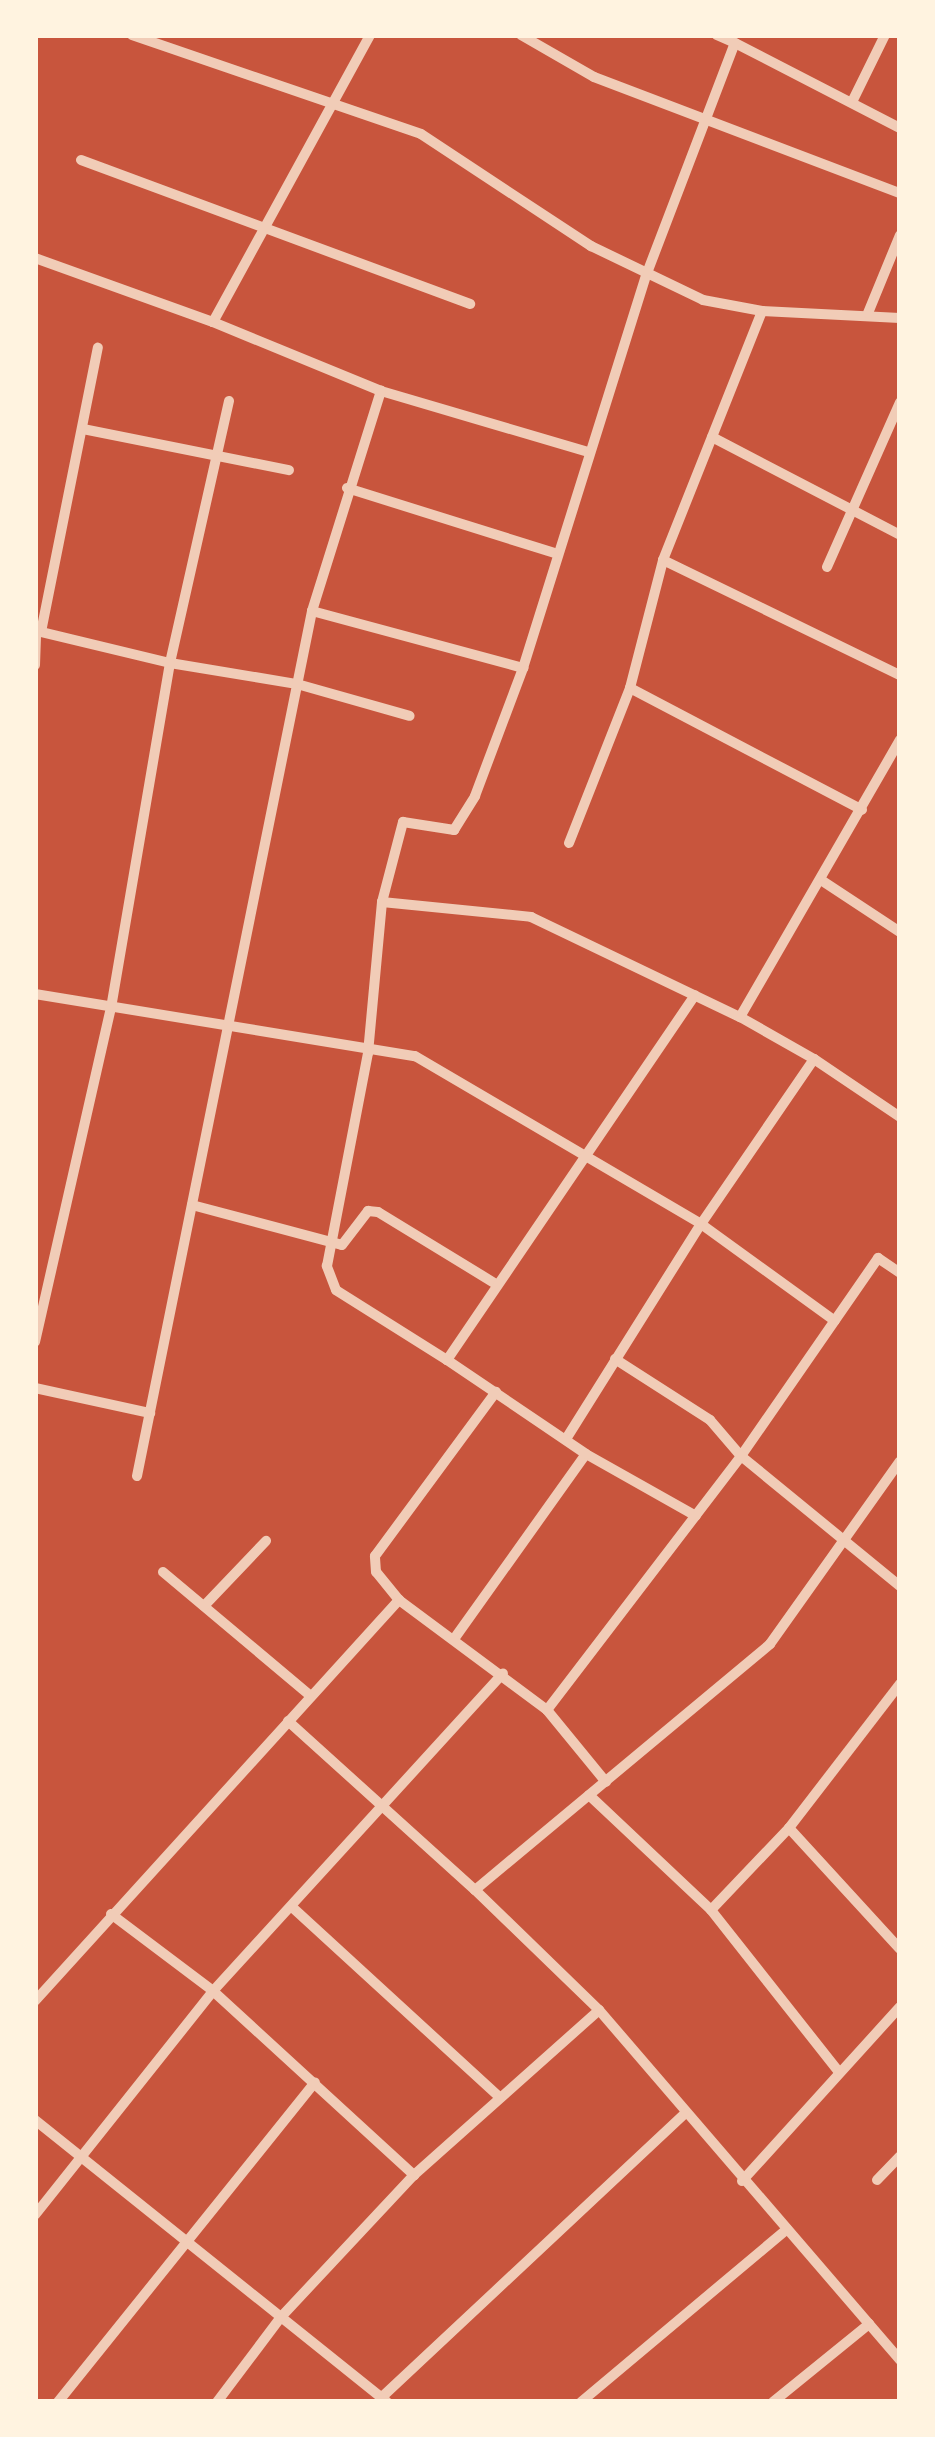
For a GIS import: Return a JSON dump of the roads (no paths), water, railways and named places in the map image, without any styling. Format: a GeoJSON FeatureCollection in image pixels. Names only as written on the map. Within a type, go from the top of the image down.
{"type":"FeatureCollection","features":[{"type":"Feature","properties":{"kind":"street"},"geometry":{"type":"LineString","coordinates":[[132,35],[336,101],[421,134],[538,215],[703,300],[762,311],[868,312],[900,318]]}},
{"type":"Feature","properties":{"kind":"street"},"geometry":{"type":"LineString","coordinates":[[213,322],[370,35]]}},
{"type":"Feature","properties":{"kind":"street"},"geometry":{"type":"LineString","coordinates":[[521,35],[594,77],[900,193]]}},
{"type":"Feature","properties":{"kind":"street"},"geometry":{"type":"LineString","coordinates":[[717,35],[853,100],[900,128]]}},
{"type":"Feature","properties":{"kind":"street"},"geometry":{"type":"LineString","coordinates":[[853,100],[884,35]]}},
{"type":"Feature","properties":{"kind":"street"},"geometry":{"type":"LineString","coordinates":[[696,1516],[586,1454],[336,1290],[327,1266],[368,1053],[382,902],[403,822],[454,830],[465,819],[523,668],[647,273],[734,43]]}},
{"type":"Feature","properties":{"kind":"street"},"geometry":{"type":"LineString","coordinates":[[81,160],[470,304]]}},
{"type":"Feature","properties":{"kind":"street"},"geometry":{"type":"LineString","coordinates":[[868,312],[900,235]]}},
{"type":"Feature","properties":{"kind":"street"},"geometry":{"type":"LineString","coordinates":[[35,258],[213,322],[381,391],[588,452]]}},
{"type":"Feature","properties":{"kind":"street"},"geometry":{"type":"LineString","coordinates":[[569,843],[630,688],[663,560],[762,311]]}},
{"type":"Feature","properties":{"kind":"street"},"geometry":{"type":"LineString","coordinates":[[35,665],[38,631],[98,348]]}},
{"type":"Feature","properties":{"kind":"street"},"geometry":{"type":"LineString","coordinates":[[137,1476],[232,1029],[312,610],[347,488],[381,391]]}},
{"type":"Feature","properties":{"kind":"street"},"geometry":{"type":"LineString","coordinates":[[35,1342],[111,1008],[170,663],[229,400]]}},
{"type":"Feature","properties":{"kind":"street"},"geometry":{"type":"LineString","coordinates":[[828,567],[849,508],[900,402]]}},
{"type":"Feature","properties":{"kind":"street"},"geometry":{"type":"LineString","coordinates":[[82,429],[289,470]]}},
{"type":"Feature","properties":{"kind":"street"},"geometry":{"type":"LineString","coordinates":[[712,437],[900,535]]}},
{"type":"Feature","properties":{"kind":"street"},"geometry":{"type":"LineString","coordinates":[[347,488],[558,554]]}},
{"type":"Feature","properties":{"kind":"street"},"geometry":{"type":"LineString","coordinates":[[663,560],[900,675]]}},
{"type":"Feature","properties":{"kind":"street"},"geometry":{"type":"LineString","coordinates":[[312,610],[523,668]]}},
{"type":"Feature","properties":{"kind":"street"},"geometry":{"type":"LineString","coordinates":[[38,631],[170,663],[298,684],[410,716]]}},
{"type":"Feature","properties":{"kind":"street"},"geometry":{"type":"LineString","coordinates":[[630,688],[862,810]]}},
{"type":"Feature","properties":{"kind":"street"},"geometry":{"type":"LineString","coordinates":[[740,1017],[898,755],[900,740]]}},
{"type":"Feature","properties":{"kind":"street"},"geometry":{"type":"LineString","coordinates":[[821,880],[900,932]]}},
{"type":"Feature","properties":{"kind":"street"},"geometry":{"type":"LineString","coordinates":[[382,902],[531,917],[740,1017],[900,1117]]}},
{"type":"Feature","properties":{"kind":"street"},"geometry":{"type":"LineString","coordinates":[[35,994],[428,1062],[592,1155],[701,1224],[835,1321]]}},
{"type":"Feature","properties":{"kind":"street"},"geometry":{"type":"LineString","coordinates":[[447,1360],[496,1284],[592,1155],[695,995]]}},
{"type":"Feature","properties":{"kind":"street"},"geometry":{"type":"LineString","coordinates":[[566,1439],[701,1224],[814,1060]]}},
{"type":"Feature","properties":{"kind":"street"},"geometry":{"type":"LineString","coordinates":[[192,1205],[330,1244],[351,1241],[368,1212],[378,1212],[496,1284]]}},
{"type":"Feature","properties":{"kind":"street"},"geometry":{"type":"LineString","coordinates":[[548,1710],[741,1456],[878,1258],[900,1273]]}},
{"type":"Feature","properties":{"kind":"street"},"geometry":{"type":"LineString","coordinates":[[615,1359],[710,1420],[741,1456],[900,1586]]}},
{"type":"Feature","properties":{"kind":"street"},"geometry":{"type":"LineString","coordinates":[[35,1388],[150,1412]]}},
{"type":"Feature","properties":{"kind":"street"},"geometry":{"type":"LineString","coordinates":[[496,1392],[372,1562],[399,1600],[548,1710],[606,1782]]}},
{"type":"Feature","properties":{"kind":"street"},"geometry":{"type":"LineString","coordinates":[[454,1639],[586,1454]]}},
{"type":"Feature","properties":{"kind":"street"},"geometry":{"type":"LineString","coordinates":[[476,1890],[770,1644],[900,1460]]}},
{"type":"Feature","properties":{"kind":"street"},"geometry":{"type":"LineString","coordinates":[[204,1606],[266,1541]]}},
{"type":"Feature","properties":{"kind":"street"},"geometry":{"type":"LineString","coordinates":[[164,1572],[311,1696]]}},
{"type":"Feature","properties":{"kind":"street"},"geometry":{"type":"LineString","coordinates":[[35,2001],[399,1600]]}},
{"type":"Feature","properties":{"kind":"street"},"geometry":{"type":"LineString","coordinates":[[35,2215],[76,2157],[212,1991],[504,1674]]}},
{"type":"Feature","properties":{"kind":"street"},"geometry":{"type":"LineString","coordinates":[[711,1910],[789,1828],[900,1684]]}},
{"type":"Feature","properties":{"kind":"street"},"geometry":{"type":"LineString","coordinates":[[288,1721],[476,1890],[598,2010],[900,2360]]}},
{"type":"Feature","properties":{"kind":"street"},"geometry":{"type":"LineString","coordinates":[[589,1795],[711,1910],[838,2072]]}},
{"type":"Feature","properties":{"kind":"street"},"geometry":{"type":"LineString","coordinates":[[789,1828],[900,1949]]}},
{"type":"Feature","properties":{"kind":"street"},"geometry":{"type":"LineString","coordinates":[[292,1906],[498,2096]]}},
{"type":"Feature","properties":{"kind":"street"},"geometry":{"type":"LineString","coordinates":[[112,1914],[212,1991],[414,2175]]}},
{"type":"Feature","properties":{"kind":"street"},"geometry":{"type":"LineString","coordinates":[[742,2181],[900,2008]]}},
{"type":"Feature","properties":{"kind":"street"},"geometry":{"type":"LineString","coordinates":[[216,2402],[281,2317],[414,2175],[598,2010]]}},
{"type":"Feature","properties":{"kind":"street"},"geometry":{"type":"LineString","coordinates":[[58,2402],[315,2082]]}},
{"type":"Feature","properties":{"kind":"street"},"geometry":{"type":"LineString","coordinates":[[35,2120],[76,2157],[385,2400],[685,2113]]}},
{"type":"Feature","properties":{"kind":"street"},"geometry":{"type":"LineString","coordinates":[[877,2180],[900,2156]]}},
{"type":"Feature","properties":{"kind":"street"},"geometry":{"type":"LineString","coordinates":[[581,2402],[788,2229]]}},
{"type":"Feature","properties":{"kind":"street"},"geometry":{"type":"LineString","coordinates":[[773,2402],[869,2324]]}}]}
